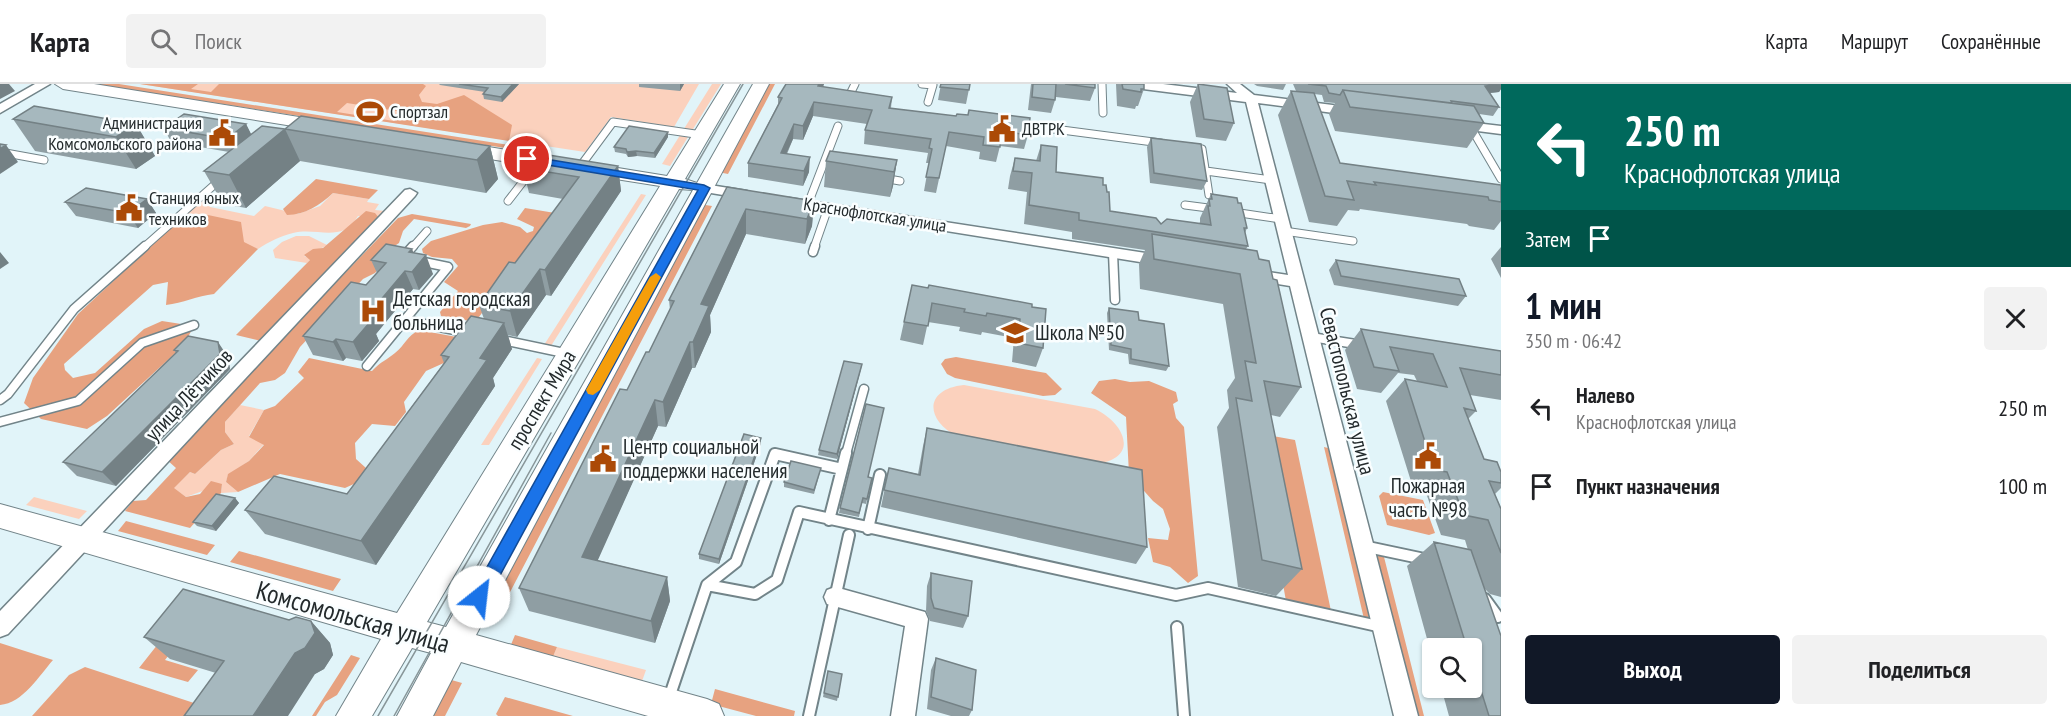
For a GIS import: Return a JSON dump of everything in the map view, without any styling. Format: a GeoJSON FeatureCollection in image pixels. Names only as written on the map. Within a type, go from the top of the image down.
{"type":"FeatureCollection","features":[{"type":"Feature","properties":{"kind":"main road"},"geometry":{"type":"LineString","coordinates":[[63,84],[288,126],[351,131]]}},
{"type":"Feature","properties":{"kind":"main road","name":"проспект Мира"},"geometry":{"type":"LineString","coordinates":[[352,716],[732,84]]}},
{"type":"Feature","properties":{"kind":"main road","name":"проспект Мира"},"geometry":{"type":"LineString","coordinates":[[414,716],[761,84]]}},
{"type":"Feature","properties":{"kind":"main road","name":"Краснофлотская улица"},"geometry":{"type":"LineString","coordinates":[[444,146],[704,188]]}},
{"type":"Feature","properties":{"kind":"main road","name":"Комсомольская улица"},"geometry":{"type":"LineString","coordinates":[[0,516],[707,716]]}},
{"type":"Feature","properties":{"kind":"street"},"geometry":{"type":"LineString","coordinates":[[0,109],[44,84]]}},
{"type":"Feature","properties":{"kind":"street"},"geometry":{"type":"LineString","coordinates":[[1135,84],[1368,113]]}},
{"type":"Feature","properties":{"kind":"street"},"geometry":{"type":"LineString","coordinates":[[1233,84],[1251,99]]}},
{"type":"Feature","properties":{"kind":"street","name":"Севастопольская улица"},"geometry":{"type":"LineString","coordinates":[[1251,99],[1406,716]]}},
{"type":"Feature","properties":{"kind":"street"},"geometry":{"type":"LineString","coordinates":[[1447,123],[1501,130]]}},
{"type":"Feature","properties":{"kind":"street","name":"Краснофлотская улица"},"geometry":{"type":"LineString","coordinates":[[704,188],[1113,253],[1155,256],[1178,263]]}},
{"type":"Feature","properties":{"kind":"street","name":"улица Лётчиков"},"geometry":{"type":"LineString","coordinates":[[0,627],[410,193]]}},
{"type":"Feature","properties":{"kind":"street"},"geometry":{"type":"LineString","coordinates":[[1235,272],[1297,282]]}},
{"type":"Feature","properties":{"kind":"street"},"geometry":{"type":"LineString","coordinates":[[835,597],[917,619],[903,716]]}},
{"type":"Feature","properties":{"kind":"lane"},"geometry":{"type":"LineString","coordinates":[[851,92],[855,84]]}},
{"type":"Feature","properties":{"kind":"lane"},"geometry":{"type":"LineString","coordinates":[[922,84],[933,85],[928,102]]}},
{"type":"Feature","properties":{"kind":"lane"},"geometry":{"type":"LineString","coordinates":[[1102,84],[1102,113]]}},
{"type":"Feature","properties":{"kind":"lane"},"geometry":{"type":"LineString","coordinates":[[579,168],[613,122],[702,135]]}},
{"type":"Feature","properties":{"kind":"lane"},"geometry":{"type":"LineString","coordinates":[[808,204],[838,126]]}},
{"type":"Feature","properties":{"kind":"lane"},"geometry":{"type":"LineString","coordinates":[[1470,126],[1501,179]]}},
{"type":"Feature","properties":{"kind":"lane"},"geometry":{"type":"LineString","coordinates":[[1039,127],[1167,144]]}},
{"type":"Feature","properties":{"kind":"lane"},"geometry":{"type":"LineString","coordinates":[[1179,146],[1202,149],[1209,195]]}},
{"type":"Feature","properties":{"kind":"lane"},"geometry":{"type":"LineString","coordinates":[[0,152],[44,160]]}},
{"type":"Feature","properties":{"kind":"lane"},"geometry":{"type":"LineString","coordinates":[[508,201],[539,161]]}},
{"type":"Feature","properties":{"kind":"lane"},"geometry":{"type":"LineString","coordinates":[[821,169],[833,171]]}},
{"type":"Feature","properties":{"kind":"lane"},"geometry":{"type":"LineString","coordinates":[[0,400],[8,394],[74,309],[232,170]]}},
{"type":"Feature","properties":{"kind":"lane"},"geometry":{"type":"LineString","coordinates":[[1206,171],[1271,180]]}},
{"type":"Feature","properties":{"kind":"lane"},"geometry":{"type":"LineString","coordinates":[[877,177],[900,181]]}},
{"type":"Feature","properties":{"kind":"lane"},"geometry":{"type":"LineString","coordinates":[[1185,205],[1353,242]]}},
{"type":"Feature","properties":{"kind":"lane"},"geometry":{"type":"LineString","coordinates":[[813,252],[828,208]]}},
{"type":"Feature","properties":{"kind":"lane"},"geometry":{"type":"LineString","coordinates":[[367,366],[448,267],[402,258],[427,231]]}},
{"type":"Feature","properties":{"kind":"lane"},"geometry":{"type":"LineString","coordinates":[[1113,253],[1114,300]]}},
{"type":"Feature","properties":{"kind":"lane"},"geometry":{"type":"LineString","coordinates":[[405,320],[569,354]]}},
{"type":"Feature","properties":{"kind":"lane"},"geometry":{"type":"LineString","coordinates":[[0,422],[78,401],[142,343],[194,325]]}},
{"type":"Feature","properties":{"kind":"lane"},"geometry":{"type":"LineString","coordinates":[[1311,337],[1376,348]]}},
{"type":"Feature","properties":{"kind":"lane"},"geometry":{"type":"LineString","coordinates":[[829,520],[864,389]]}},
{"type":"Feature","properties":{"kind":"lane"},"geometry":{"type":"LineString","coordinates":[[667,705],[707,585],[736,562],[775,454],[842,470]]}},
{"type":"Feature","properties":{"kind":"lane"},"geometry":{"type":"LineString","coordinates":[[868,529],[880,475]]}},
{"type":"Feature","properties":{"kind":"lane"},"geometry":{"type":"LineString","coordinates":[[707,585],[755,594],[777,580],[799,512],[1176,596],[1209,588],[1384,628]]}},
{"type":"Feature","properties":{"kind":"lane"},"geometry":{"type":"LineString","coordinates":[[809,716],[849,535]]}},
{"type":"Feature","properties":{"kind":"lane"},"geometry":{"type":"LineString","coordinates":[[1364,546],[1438,562]]}},
{"type":"Feature","properties":{"kind":"lane"},"geometry":{"type":"LineString","coordinates":[[1480,594],[1498,617]]}},
{"type":"Feature","properties":{"kind":"lane"},"geometry":{"type":"LineString","coordinates":[[1177,627],[1184,716]]}},
{"type":"Feature","properties":{"kind":"shaded area"},"geometry":{"type":"Polygon","coordinates":[[[94,84],[119,84],[509,145],[505,148],[94,84]]]}},
{"type":"Feature","properties":{"kind":"shaded area"},"geometry":{"type":"Polygon","coordinates":[[[140,84],[699,84],[674,127],[611,117],[585,152],[140,84]]]}},
{"type":"Feature","properties":{"kind":"shaded area"},"geometry":{"type":"Polygon","coordinates":[[[140,84],[198,84],[191,89],[211,92],[219,84],[423,84],[426,86],[419,95],[422,102],[437,104],[464,95],[512,125],[509,141],[140,84]],[[347,103],[337,112],[394,121],[403,112],[347,103]]]}},
{"type":"Feature","properties":{"kind":"shaded area"},"geometry":{"type":"Polygon","coordinates":[[[712,84],[721,84],[670,166],[662,164],[712,84]]]}},
{"type":"Feature","properties":{"kind":"shaded area"},"geometry":{"type":"Polygon","coordinates":[[[766,84],[775,84],[728,174],[718,172],[766,84]]]}},
{"type":"Feature","properties":{"kind":"shaded area"},"geometry":{"type":"Polygon","coordinates":[[[316,179],[378,190],[369,199],[333,193],[312,209],[287,215],[283,209],[316,179]]]}},
{"type":"Feature","properties":{"kind":"shaded area"},"geometry":{"type":"Polygon","coordinates":[[[333,193],[369,199],[367,202],[379,204],[375,210],[385,211],[379,218],[358,216],[345,230],[329,233],[293,233],[258,249],[179,220],[205,197],[210,207],[254,216],[265,206],[298,214],[320,206],[333,193]]]}},
{"type":"Feature","properties":{"kind":"shaded area"},"geometry":{"type":"Polygon","coordinates":[[[641,194],[646,195],[551,346],[544,345],[641,194]]]}},
{"type":"Feature","properties":{"kind":"shaded area"},"geometry":{"type":"Polygon","coordinates":[[[699,204],[712,206],[508,596],[490,591],[699,204]]]}},
{"type":"Feature","properties":{"kind":"shaded area"},"geometry":{"type":"Polygon","coordinates":[[[525,208],[555,213],[479,317],[470,321],[441,316],[440,312],[458,291],[444,282],[458,266],[452,259],[432,257],[423,253],[422,249],[431,241],[483,225],[502,222],[520,227],[527,233],[533,231],[534,227],[517,219],[525,208]]]}},
{"type":"Feature","properties":{"kind":"shaded area"},"geometry":{"type":"Polygon","coordinates":[[[366,211],[375,213],[379,218],[261,341],[236,335],[310,260],[304,255],[313,249],[323,248],[366,211]]]}},
{"type":"Feature","properties":{"kind":"shaded area"},"geometry":{"type":"Polygon","coordinates":[[[412,214],[471,224],[466,228],[414,219],[403,231],[399,243],[390,249],[375,273],[363,279],[300,347],[285,373],[275,380],[260,383],[225,422],[225,432],[234,444],[221,450],[195,474],[190,472],[174,488],[186,497],[200,494],[211,481],[222,484],[221,493],[190,528],[125,511],[133,501],[146,500],[176,468],[166,459],[398,218],[412,214]]]}},
{"type":"Feature","properties":{"kind":"shaded area"},"geometry":{"type":"Polygon","coordinates":[[[208,215],[241,222],[244,242],[258,249],[214,294],[166,305],[168,282],[153,285],[64,364],[65,370],[73,378],[95,373],[144,329],[162,321],[194,326],[183,346],[107,416],[87,429],[41,419],[24,403],[33,378],[78,314],[179,220],[208,215]]]}},
{"type":"Feature","properties":{"kind":"shaded area"},"geometry":{"type":"Polygon","coordinates":[[[296,236],[309,236],[327,245],[304,256],[311,259],[307,263],[275,258],[273,250],[282,242],[296,236]]]}},
{"type":"Feature","properties":{"kind":"shaded area"},"geometry":{"type":"Polygon","coordinates":[[[419,330],[462,338],[446,362],[426,371],[404,402],[406,412],[395,426],[372,424],[355,443],[356,459],[366,468],[356,483],[345,488],[280,474],[238,492],[226,482],[228,474],[249,461],[264,445],[249,437],[264,410],[275,406],[304,378],[298,372],[309,358],[372,371],[419,330]]]}},
{"type":"Feature","properties":{"kind":"shaded area"},"geometry":{"type":"Polygon","coordinates":[[[956,357],[1046,373],[1062,389],[1055,395],[1043,396],[955,378],[947,374],[941,364],[945,359],[956,357]]]}},
{"type":"Feature","properties":{"kind":"shaded area"},"geometry":{"type":"Polygon","coordinates":[[[537,358],[542,359],[489,445],[481,445],[537,358]]]}},
{"type":"Feature","properties":{"kind":"shaded area"},"geometry":{"type":"Polygon","coordinates":[[[1115,379],[1130,382],[1149,381],[1176,392],[1178,401],[1173,404],[1176,418],[1184,427],[1198,576],[1188,583],[1170,567],[1153,562],[1148,538],[1168,540],[1170,529],[1163,509],[1129,474],[1126,417],[1091,393],[1099,381],[1115,379]]]}},
{"type":"Feature","properties":{"kind":"shaded area"},"geometry":{"type":"Polygon","coordinates":[[[964,385],[1095,409],[1106,415],[1120,431],[1124,440],[1123,448],[1119,455],[1109,461],[1095,464],[957,436],[939,422],[934,406],[942,392],[964,385]]]}},
{"type":"Feature","properties":{"kind":"shaded area"},"geometry":{"type":"Polygon","coordinates":[[[240,405],[264,410],[249,436],[264,444],[249,461],[228,475],[226,482],[238,492],[221,493],[222,484],[186,497],[173,488],[190,472],[195,474],[221,450],[234,444],[225,432],[225,422],[240,405]]]}},
{"type":"Feature","properties":{"kind":"shaded area"},"geometry":{"type":"Polygon","coordinates":[[[1256,433],[1295,440],[1331,611],[1286,601],[1256,433]]]}},
{"type":"Feature","properties":{"kind":"shaded area"},"geometry":{"type":"Polygon","coordinates":[[[1324,447],[1332,449],[1375,622],[1364,619],[1324,447]]]}},
{"type":"Feature","properties":{"kind":"shaded area"},"geometry":{"type":"Polygon","coordinates":[[[1383,492],[1423,500],[1435,533],[1429,535],[1387,525],[1379,496],[1383,492]]]}},
{"type":"Feature","properties":{"kind":"shaded area"},"geometry":{"type":"Polygon","coordinates":[[[34,497],[87,511],[79,519],[26,505],[34,497]]]}},
{"type":"Feature","properties":{"kind":"shaded area"},"geometry":{"type":"Polygon","coordinates":[[[126,521],[215,545],[207,555],[118,531],[126,521]]]}},
{"type":"Feature","properties":{"kind":"shaded area"},"geometry":{"type":"Polygon","coordinates":[[[239,551],[341,579],[333,591],[230,562],[239,551]]]}},
{"type":"Feature","properties":{"kind":"shaded area"},"geometry":{"type":"Polygon","coordinates":[[[1369,553],[1384,557],[1424,716],[1410,716],[1369,553]]]}},
{"type":"Feature","properties":{"kind":"shaded area"},"geometry":{"type":"Polygon","coordinates":[[[188,606],[203,611],[165,660],[198,670],[188,682],[139,668],[188,606]]]}},
{"type":"Feature","properties":{"kind":"shaded area"},"geometry":{"type":"Polygon","coordinates":[[[515,635],[557,647],[552,659],[510,647],[515,635]]]}},
{"type":"Feature","properties":{"kind":"shaded area"},"geometry":{"type":"Polygon","coordinates":[[[0,643],[53,660],[23,694],[0,705],[0,643]]]}},
{"type":"Feature","properties":{"kind":"shaded area"},"geometry":{"type":"Polygon","coordinates":[[[557,647],[646,670],[641,684],[552,659],[557,647]]]}},
{"type":"Feature","properties":{"kind":"shaded area"},"geometry":{"type":"Polygon","coordinates":[[[351,655],[360,658],[337,695],[325,702],[316,716],[312,716],[351,655]]]}},
{"type":"Feature","properties":{"kind":"shaded area"},"geometry":{"type":"Polygon","coordinates":[[[85,667],[197,704],[195,716],[32,716],[69,675],[85,667]]]}},
{"type":"Feature","properties":{"kind":"shaded area"},"geometry":{"type":"Polygon","coordinates":[[[448,679],[462,683],[445,716],[428,716],[448,679]]]}},
{"type":"Feature","properties":{"kind":"shaded area"},"geometry":{"type":"Polygon","coordinates":[[[715,689],[795,711],[794,716],[756,716],[711,704],[715,689]]]}},
{"type":"Feature","properties":{"kind":"shaded area"},"geometry":{"type":"Polygon","coordinates":[[[505,697],[573,716],[498,716],[496,714],[505,697]]]}},
{"type":"Feature","properties":{"kind":"building"},"geometry":{"type":"Polygon","coordinates":[[[459,84],[513,84],[501,97],[483,94],[488,88],[459,84]]]}},
{"type":"Feature","properties":{"kind":"building"},"geometry":{"type":"Polygon","coordinates":[[[786,84],[819,84],[818,86],[892,97],[889,108],[956,116],[957,114],[968,115],[969,110],[1030,118],[1028,135],[1001,131],[1000,147],[983,145],[984,137],[949,132],[939,178],[926,177],[932,149],[929,148],[931,139],[865,130],[872,110],[814,102],[803,126],[794,124],[781,153],[810,157],[804,171],[748,163],[782,98],[778,97],[786,84]]]}},
{"type":"Feature","properties":{"kind":"building"},"geometry":{"type":"Polygon","coordinates":[[[941,84],[970,84],[969,90],[940,87],[941,84]]]}},
{"type":"Feature","properties":{"kind":"building"},"geometry":{"type":"Polygon","coordinates":[[[1033,84],[1056,84],[1055,100],[1032,97],[1033,84]]]}},
{"type":"Feature","properties":{"kind":"building"},"geometry":{"type":"Polygon","coordinates":[[[1065,84],[1095,84],[1095,88],[1065,84]]]}},
{"type":"Feature","properties":{"kind":"building"},"geometry":{"type":"Polygon","coordinates":[[[1122,84],[1144,84],[1144,89],[1141,89],[1141,92],[1123,89],[1122,84]]]}},
{"type":"Feature","properties":{"kind":"building"},"geometry":{"type":"Polygon","coordinates":[[[1198,84],[1227,88],[1234,123],[1204,119],[1198,84]]]}},
{"type":"Feature","properties":{"kind":"building"},"geometry":{"type":"Polygon","coordinates":[[[1308,84],[1500,84],[1485,86],[1499,107],[1343,90],[1340,95],[1329,93],[1326,86],[1308,84]]]}},
{"type":"Feature","properties":{"kind":"building"},"geometry":{"type":"Polygon","coordinates":[[[1343,90],[1474,106],[1484,123],[1350,107],[1343,90]]]}},
{"type":"Feature","properties":{"kind":"building"},"geometry":{"type":"Polygon","coordinates":[[[1291,91],[1314,93],[1340,163],[1501,185],[1501,202],[1489,200],[1488,197],[1374,182],[1376,185],[1347,181],[1354,200],[1325,196],[1291,91]]]}},
{"type":"Feature","properties":{"kind":"building"},"geometry":{"type":"Polygon","coordinates":[[[34,106],[136,124],[116,137],[13,119],[34,106]]]}},
{"type":"Feature","properties":{"kind":"building"},"geometry":{"type":"Polygon","coordinates":[[[184,114],[246,124],[227,139],[164,128],[184,114]]]}},
{"type":"Feature","properties":{"kind":"building"},"geometry":{"type":"Polygon","coordinates":[[[301,116],[490,146],[477,160],[285,129],[301,116]]]}},
{"type":"Feature","properties":{"kind":"building"},"geometry":{"type":"Polygon","coordinates":[[[262,126],[285,129],[229,175],[204,171],[262,126]]]}},
{"type":"Feature","properties":{"kind":"building"},"geometry":{"type":"Polygon","coordinates":[[[629,126],[668,132],[654,153],[627,152],[626,149],[614,147],[629,126]]]}},
{"type":"Feature","properties":{"kind":"building"},"geometry":{"type":"Polygon","coordinates":[[[1151,138],[1201,144],[1207,181],[1154,173],[1151,138]]]}},
{"type":"Feature","properties":{"kind":"building"},"geometry":{"type":"Polygon","coordinates":[[[1041,145],[1057,147],[1056,172],[1103,178],[1103,185],[1106,185],[1107,192],[1109,192],[1110,211],[1156,218],[1161,224],[1167,219],[1211,225],[1208,206],[1210,206],[1209,199],[1212,199],[1211,194],[1237,198],[1238,203],[1241,203],[1247,228],[1244,228],[1248,246],[1079,220],[1079,213],[1029,205],[1032,173],[1013,171],[1015,158],[1040,161],[1041,145]]]}},
{"type":"Feature","properties":{"kind":"building"},"geometry":{"type":"Polygon","coordinates":[[[830,151],[897,160],[894,172],[826,161],[830,151]]]}},
{"type":"Feature","properties":{"kind":"building"},"geometry":{"type":"Polygon","coordinates":[[[536,153],[618,166],[545,270],[540,269],[510,311],[479,305],[509,262],[515,263],[579,177],[523,168],[536,153]]]}},
{"type":"Feature","properties":{"kind":"building"},"geometry":{"type":"Polygon","coordinates":[[[727,187],[814,201],[807,219],[746,209],[701,304],[709,306],[693,342],[690,342],[663,402],[655,400],[582,557],[667,577],[651,621],[519,588],[620,389],[627,390],[646,352],[649,352],[674,301],[669,300],[727,187]]]}},
{"type":"Feature","properties":{"kind":"building"},"geometry":{"type":"Polygon","coordinates":[[[86,188],[147,199],[128,213],[65,202],[86,188]]]}},
{"type":"Feature","properties":{"kind":"building"},"geometry":{"type":"Polygon","coordinates":[[[1152,234],[1257,251],[1259,259],[1269,261],[1273,279],[1277,280],[1301,387],[1264,381],[1302,569],[1262,560],[1236,398],[1252,401],[1245,361],[1256,363],[1240,274],[1154,259],[1152,234]]]}},
{"type":"Feature","properties":{"kind":"building"},"geometry":{"type":"Polygon","coordinates":[[[386,244],[412,249],[409,252],[426,255],[412,272],[405,271],[363,321],[370,322],[353,342],[336,339],[333,342],[303,336],[351,282],[366,285],[386,263],[371,260],[386,244]]]}},
{"type":"Feature","properties":{"kind":"building"},"geometry":{"type":"Polygon","coordinates":[[[1336,260],[1459,279],[1466,296],[1341,276],[1336,260]]]}},
{"type":"Feature","properties":{"kind":"building"},"geometry":{"type":"Polygon","coordinates":[[[912,285],[928,288],[929,285],[1032,304],[1032,307],[1046,309],[1043,348],[1018,343],[1020,319],[987,313],[986,316],[964,312],[965,309],[932,303],[928,326],[904,322],[912,285]]]}},
{"type":"Feature","properties":{"kind":"building"},"geometry":{"type":"Polygon","coordinates":[[[1109,308],[1138,312],[1139,320],[1164,324],[1169,366],[1131,359],[1131,349],[1111,345],[1109,308]]]}},
{"type":"Feature","properties":{"kind":"building"},"geometry":{"type":"Polygon","coordinates":[[[471,316],[504,323],[480,358],[487,360],[361,541],[245,510],[274,476],[347,494],[449,357],[441,355],[471,316]]]}},
{"type":"Feature","properties":{"kind":"building"},"geometry":{"type":"Polygon","coordinates":[[[1361,329],[1501,351],[1501,375],[1460,368],[1476,411],[1464,408],[1484,459],[1497,462],[1501,472],[1501,483],[1489,481],[1501,509],[1501,553],[1488,520],[1464,515],[1447,472],[1434,470],[1405,379],[1447,387],[1433,354],[1390,347],[1399,371],[1374,367],[1361,329]]]}},
{"type":"Feature","properties":{"kind":"building"},"geometry":{"type":"Polygon","coordinates":[[[188,336],[218,342],[220,354],[102,472],[63,462],[178,351],[174,350],[188,336]]]}},
{"type":"Feature","properties":{"kind":"building"},"geometry":{"type":"Polygon","coordinates":[[[844,361],[862,364],[837,454],[819,450],[844,361]]]}},
{"type":"Feature","properties":{"kind":"building"},"geometry":{"type":"Polygon","coordinates":[[[866,404],[884,408],[868,477],[872,478],[867,499],[863,498],[859,513],[840,508],[866,404]]]}},
{"type":"Feature","properties":{"kind":"building"},"geometry":{"type":"Polygon","coordinates":[[[927,428],[1142,470],[1147,547],[884,490],[889,468],[920,475],[927,428]]]}},
{"type":"Feature","properties":{"kind":"building"},"geometry":{"type":"Polygon","coordinates":[[[744,434],[761,438],[719,559],[699,554],[744,434]]]}},
{"type":"Feature","properties":{"kind":"building"},"geometry":{"type":"Polygon","coordinates":[[[791,461],[821,468],[814,490],[784,482],[791,461]]]}},
{"type":"Feature","properties":{"kind":"building"},"geometry":{"type":"Polygon","coordinates":[[[216,494],[235,498],[212,526],[193,522],[216,494]]]}},
{"type":"Feature","properties":{"kind":"building"},"geometry":{"type":"Polygon","coordinates":[[[1434,542],[1471,550],[1501,636],[1501,716],[1489,716],[1482,694],[1482,638],[1464,638],[1434,542]]]}},
{"type":"Feature","properties":{"kind":"building"},"geometry":{"type":"Polygon","coordinates":[[[931,573],[972,581],[968,616],[934,608],[931,598],[931,573]]]}},
{"type":"Feature","properties":{"kind":"building"},"geometry":{"type":"Polygon","coordinates":[[[183,589],[289,620],[296,617],[311,621],[315,633],[305,648],[295,653],[253,716],[184,716],[224,661],[144,637],[183,589]]]}},
{"type":"Feature","properties":{"kind":"building"},"geometry":{"type":"Polygon","coordinates":[[[936,658],[976,670],[972,710],[931,697],[936,658]]]}},
{"type":"Feature","properties":{"kind":"building"},"geometry":{"type":"Polygon","coordinates":[[[828,671],[842,674],[838,697],[824,693],[828,671]]]}},
{"type":"Feature","properties":{"kind":"tram line"},"geometry":{"type":"LineString","coordinates":[[378,716],[743,84]]}},
{"type":"Feature","properties":{"kind":"tram line"},"geometry":{"type":"LineString","coordinates":[[394,716],[551,433]]}},
{"type":"Feature","properties":{"kind":"slow traffic"},"geometry":{"type":"LineString","coordinates":[[593,390],[656,277]]}},
{"type":"Feature","properties":{"kind":"place","name":"Спортзал"},"geometry":{"type":"Point","coordinates":[370,112]}},
{"type":"Feature","properties":{"kind":"place","name":"ДВТРК"},"geometry":{"type":"Point","coordinates":[1002,129]}},
{"type":"Feature","properties":{"kind":"place","name":"Администрация Комсомольского района"},"geometry":{"type":"Point","coordinates":[222,133]}},
{"type":"Feature","properties":{"kind":"place","name":"Станция юных техников"},"geometry":{"type":"Point","coordinates":[129,208]}},
{"type":"Feature","properties":{"kind":"place","name":"Детская городская больница"},"geometry":{"type":"Point","coordinates":[373,311]}},
{"type":"Feature","properties":{"kind":"place","name":"Школа №50"},"geometry":{"type":"Point","coordinates":[1015,333]}},
{"type":"Feature","properties":{"kind":"place","name":"Пожарная часть №98"},"geometry":{"type":"Point","coordinates":[1428,456]}},
{"type":"Feature","properties":{"kind":"place","name":"Центр социальной поддержки населения"},"geometry":{"type":"Point","coordinates":[603,459]}},
{"type":"Feature","properties":{"kind":"route"},"geometry":{"type":"LineString","coordinates":[[479,597],[704,188],[527,159]]}}]}
